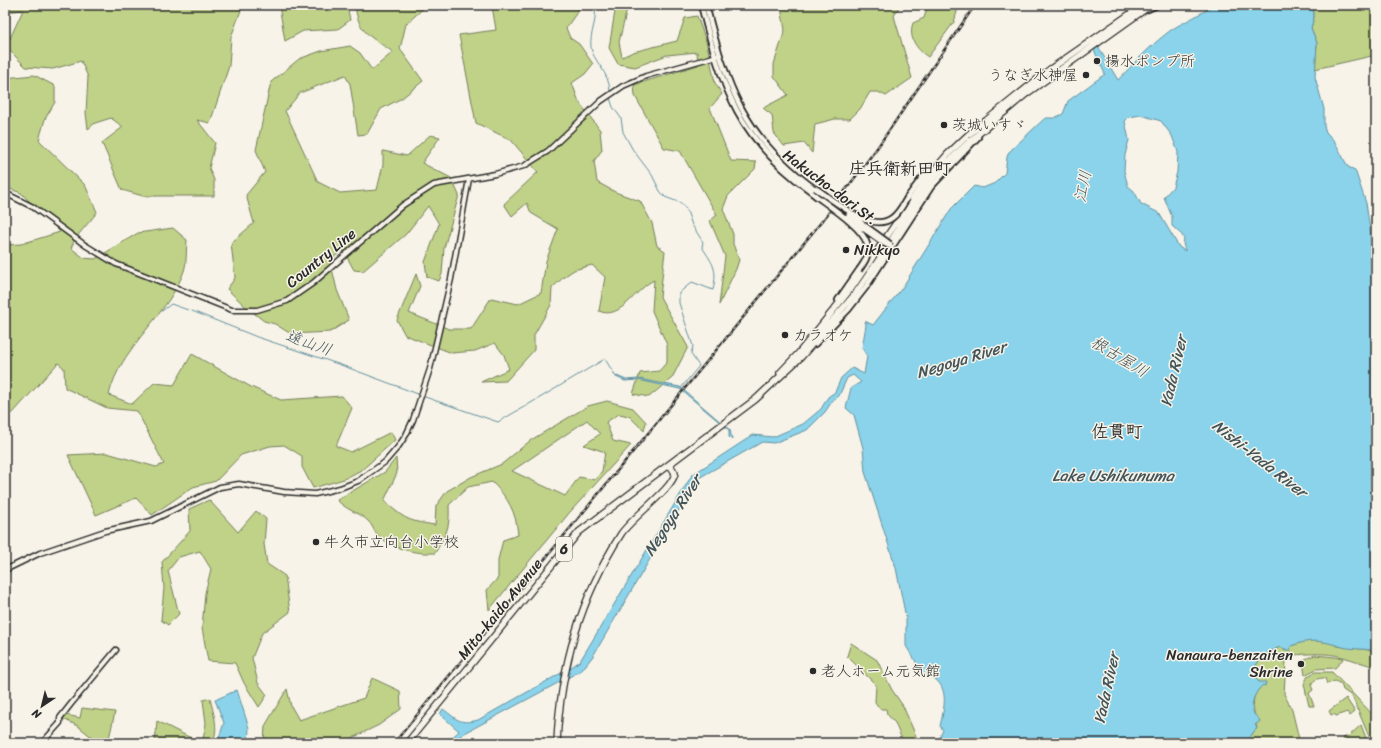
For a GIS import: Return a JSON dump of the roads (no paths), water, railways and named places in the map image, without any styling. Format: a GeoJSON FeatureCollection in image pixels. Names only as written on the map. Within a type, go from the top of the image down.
{"type":"FeatureCollection","features":[{"type":"Feature","properties":{"kind":"highway","name":"6"},"geometry":{"type":"LineString","coordinates":[[1142,7],[1151,5]]}},
{"type":"Feature","properties":{"kind":"highway","name":"Mito-kaido Avenue"},"geometry":{"type":"LineString","coordinates":[[407,743],[579,532],[756,399],[802,356],[859,288],[923,191],[937,173],[1000,114],[1142,7]]}},
{"type":"Feature","properties":{"kind":"highway","name":"Mito-kaido Avenue"},"geometry":{"type":"LineString","coordinates":[[737,413],[770,384],[825,322],[878,251],[924,182],[947,154],[968,134],[1049,70],[1142,7]]}},
{"type":"Feature","properties":{"kind":"highway"},"geometry":{"type":"LineString","coordinates":[[557,743],[562,690],[573,640],[589,596],[612,550],[630,522],[672,481],[674,473],[670,465]]}},
{"type":"Feature","properties":{"kind":"main road","name":"Hakucho-dori St."},"geometry":{"type":"LineString","coordinates":[[701,5],[717,56],[728,83],[745,116],[770,150],[805,185],[885,244],[892,247]]}},
{"type":"Feature","properties":{"kind":"main road","name":"Hakucho-dori St."},"geometry":{"type":"LineString","coordinates":[[706,5],[717,56]]}},
{"type":"Feature","properties":{"kind":"main road"},"geometry":{"type":"LineString","coordinates":[[1142,7],[1157,5]]}},
{"type":"Feature","properties":{"kind":"main road"},"geometry":{"type":"LineString","coordinates":[[802,356],[810,350],[848,310],[870,281],[918,207],[939,178],[1000,114]]}},
{"type":"Feature","properties":{"kind":"main road"},"geometry":{"type":"LineString","coordinates":[[814,191],[872,223],[883,222],[893,217],[921,179],[947,154]]}},
{"type":"Feature","properties":{"kind":"main road"},"geometry":{"type":"LineString","coordinates":[[814,191],[863,235],[867,243],[868,252],[859,270],[825,322]]}},
{"type":"Feature","properties":{"kind":"street","name":"Country Line"},"geometry":{"type":"LineString","coordinates":[[5,193],[33,207],[85,245],[116,264],[232,310],[257,310],[287,301],[313,283],[403,205],[434,185],[469,179],[524,166],[548,151],[616,90],[634,80],[657,72],[717,56]]}},
{"type":"Feature","properties":{"kind":"street"},"geometry":{"type":"LineString","coordinates":[[5,570],[40,553],[105,531],[151,521],[220,487],[239,484],[284,492],[315,494],[354,483],[368,475],[385,462],[398,448],[406,435],[413,420],[430,369],[452,273],[469,179]]}},
{"type":"Feature","properties":{"kind":"street"},"geometry":{"type":"LineString","coordinates":[[42,743],[60,723],[60,718],[116,650]]}},
{"type":"Feature","properties":{"kind":"water","name":"Lake Ushikunuma"},"geometry":{"type":"Polygon","coordinates":[[[1213,5],[1313,5],[1314,17],[1311,28],[1317,43],[1315,77],[1324,109],[1324,126],[1326,132],[1335,142],[1348,167],[1355,170],[1366,203],[1372,243],[1376,250],[1376,651],[1348,648],[1326,642],[1310,641],[1291,646],[1290,651],[1280,647],[1269,653],[1259,661],[1254,671],[1259,682],[1266,682],[1265,686],[1263,685],[1258,691],[1252,706],[1254,714],[1260,721],[1255,725],[1257,728],[1245,743],[941,743],[939,739],[943,730],[940,726],[944,706],[943,692],[938,681],[932,677],[917,673],[916,662],[906,646],[906,618],[896,568],[865,472],[863,448],[854,415],[846,408],[851,388],[861,382],[853,375],[847,378],[839,396],[833,400],[825,412],[807,430],[774,443],[762,442],[697,479],[593,656],[582,670],[463,734],[453,743],[446,743],[459,731],[440,714],[443,709],[455,718],[462,721],[466,722],[478,720],[580,661],[692,475],[753,435],[773,437],[803,424],[821,409],[828,397],[835,392],[841,378],[852,368],[864,374],[867,356],[862,348],[866,325],[865,321],[873,325],[902,288],[951,209],[974,186],[983,188],[995,183],[1005,173],[1009,152],[1045,118],[1054,118],[1063,114],[1068,101],[1105,74],[1093,48],[1097,45],[1118,80],[1143,54],[1171,30],[1213,5]],[[1141,115],[1129,117],[1125,121],[1129,140],[1125,155],[1124,171],[1128,186],[1134,191],[1141,204],[1159,213],[1179,247],[1185,251],[1183,243],[1184,239],[1182,235],[1172,226],[1172,217],[1164,197],[1173,187],[1177,172],[1178,152],[1172,136],[1161,121],[1141,115]]]}},
{"type":"Feature","properties":{"kind":"water"},"geometry":{"type":"Polygon","coordinates":[[[617,376],[626,380],[639,379],[680,387],[730,430],[732,440],[729,437],[729,430],[680,389],[638,380],[625,381],[616,377],[617,376]]]}},
{"type":"Feature","properties":{"kind":"water"},"geometry":{"type":"Polygon","coordinates":[[[237,690],[249,728],[248,743],[217,743],[224,723],[215,700],[237,690]]]}},
{"type":"Feature","properties":{"kind":"waterway"},"geometry":{"type":"LineString","coordinates":[[594,5],[595,21],[591,36],[591,47],[594,57],[607,78],[610,92]]}},
{"type":"Feature","properties":{"kind":"waterway"},"geometry":{"type":"LineString","coordinates":[[610,98],[613,107],[621,118],[623,132],[633,150],[652,175],[660,191],[665,197],[681,203],[686,209]]}},
{"type":"Feature","properties":{"kind":"waterway"},"geometry":{"type":"LineString","coordinates":[[681,388],[699,366],[691,354],[693,346],[679,303],[679,293],[692,282],[713,290],[715,277],[714,267],[702,247],[703,242],[692,225],[687,211]]}},
{"type":"Feature","properties":{"kind":"waterway","name":"遠山川"},"geometry":{"type":"LineString","coordinates":[[162,311],[171,304],[188,310]]}},
{"type":"Feature","properties":{"kind":"waterway","name":"遠山川"},"geometry":{"type":"LineString","coordinates":[[192,311],[257,337],[341,365],[418,394]]}},
{"type":"Feature","properties":{"kind":"waterway","name":"遠山川"},"geometry":{"type":"LineString","coordinates":[[605,359],[616,377]]}},
{"type":"Feature","properties":{"kind":"waterway","name":"遠山川"},"geometry":{"type":"LineString","coordinates":[[538,399],[603,360]]}},
{"type":"Feature","properties":{"kind":"waterway","name":"遠山川"},"geometry":{"type":"LineString","coordinates":[[425,397],[498,422],[536,400]]}},
{"type":"Feature","properties":{"kind":"railway"},"geometry":{"type":"LineString","coordinates":[[394,743],[827,215],[877,148],[975,5]]}},
{"type":"Feature","properties":{"kind":"place","name":"揚水ポンプ所"},"geometry":{"type":"Point","coordinates":[1097,61]}},
{"type":"Feature","properties":{"kind":"place","name":"うなぎ水神屋"},"geometry":{"type":"Point","coordinates":[1086,75]}},
{"type":"Feature","properties":{"kind":"place","name":"茨城いすゞ"},"geometry":{"type":"Point","coordinates":[944,125]}},
{"type":"Feature","properties":{"kind":"place","name":"Nikkyo"},"geometry":{"type":"Point","coordinates":[846,250]}},
{"type":"Feature","properties":{"kind":"place","name":"カラオケ"},"geometry":{"type":"Point","coordinates":[785,335]}},
{"type":"Feature","properties":{"kind":"place","name":"牛久市立向台小学校"},"geometry":{"type":"Point","coordinates":[316,542]}},
{"type":"Feature","properties":{"kind":"place","name":"Nanaura-benzaiten Shrine"},"geometry":{"type":"Point","coordinates":[1301,664]}},
{"type":"Feature","properties":{"kind":"place","name":"老人ホーム元気館"},"geometry":{"type":"Point","coordinates":[813,671]}},
{"type":"Feature","properties":{"kind":"district","name":"庄兵衛新田町"},"geometry":{"type":"Point","coordinates":[900,168]}},
{"type":"Feature","properties":{"kind":"district","name":"佐貫町"},"geometry":{"type":"Point","coordinates":[1117,431]}},
{"type":"Feature","properties":{"kind":"water label","name":"江川"},"geometry":{"type":"Point","coordinates":[1082,186]}},
{"type":"Feature","properties":{"kind":"water label","name":"根古屋川"},"geometry":{"type":"Point","coordinates":[1120,356]}},
{"type":"Feature","properties":{"kind":"water label","name":"Negoya River"},"geometry":{"type":"Point","coordinates":[961,359]}},
{"type":"Feature","properties":{"kind":"water label","name":"Yada River"},"geometry":{"type":"Point","coordinates":[1173,371]}},
{"type":"Feature","properties":{"kind":"water label","name":"Nishi-Yada River"},"geometry":{"type":"Point","coordinates":[1260,458]}},
{"type":"Feature","properties":{"kind":"water label","name":"Negoya River"},"geometry":{"type":"Point","coordinates":[672,515]}},
{"type":"Feature","properties":{"kind":"water label","name":"Yada River"},"geometry":{"type":"Point","coordinates":[1106,688]}}]}
